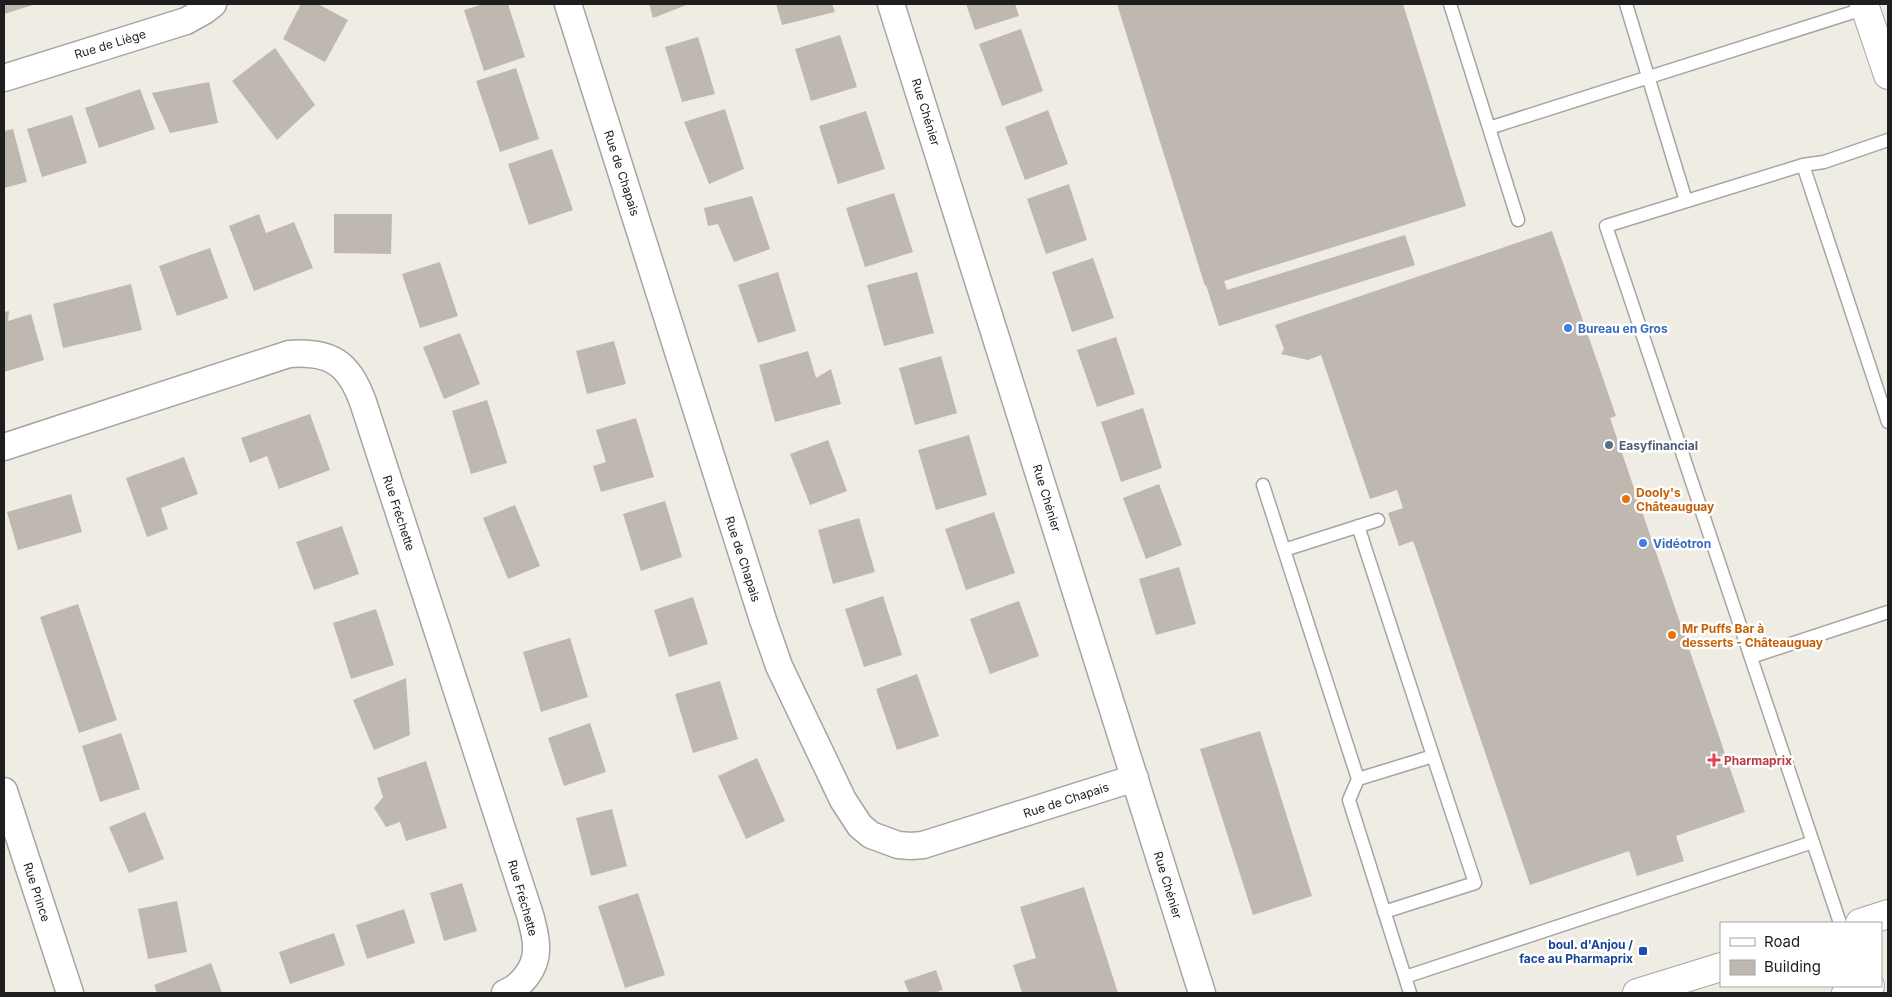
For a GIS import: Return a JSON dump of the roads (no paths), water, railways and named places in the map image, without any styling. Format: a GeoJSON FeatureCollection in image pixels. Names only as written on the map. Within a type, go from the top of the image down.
{"type":"FeatureCollection","features":[{"type":"Feature","properties":{"kind":"street","name":"Rue de Liège"},"geometry":{"type":"LineString","coordinates":[[4,78],[186,21],[213,4]]}},
{"type":"Feature","properties":{"kind":"street","name":"Rue de Chapais"},"geometry":{"type":"LineString","coordinates":[[568,4],[771,646],[843,800],[860,826],[871,835],[898,845],[922,845],[1135,778]]}},
{"type":"Feature","properties":{"kind":"street","name":"Rue Chénier"},"geometry":{"type":"LineString","coordinates":[[891,4],[1202,993]]}},
{"type":"Feature","properties":{"kind":"street"},"geometry":{"type":"LineString","coordinates":[[1873,18],[1888,75]]}},
{"type":"Feature","properties":{"kind":"street","name":"Rue Fréchette"},"geometry":{"type":"LineString","coordinates":[[4,447],[289,354],[306,353],[319,355],[332,359],[342,366],[352,377],[363,402],[531,918],[536,951],[533,965],[524,980],[505,993]]}},
{"type":"Feature","properties":{"kind":"street","name":"Rue Prince"},"geometry":{"type":"LineString","coordinates":[[4,791],[70,993]]}},
{"type":"Feature","properties":{"kind":"street"},"geometry":{"type":"LineString","coordinates":[[1863,922],[1888,914]]}},
{"type":"Feature","properties":{"kind":"street"},"geometry":{"type":"LineString","coordinates":[[1637,993],[1720,967]]}},
{"type":"Feature","properties":{"kind":"lane"},"geometry":{"type":"LineString","coordinates":[[1450,4],[1518,220]]}},
{"type":"Feature","properties":{"kind":"lane"},"geometry":{"type":"LineString","coordinates":[[1626,4],[1686,201]]}},
{"type":"Feature","properties":{"kind":"lane"},"geometry":{"type":"LineString","coordinates":[[1489,128],[1649,77],[1873,18]]}},
{"type":"Feature","properties":{"kind":"lane"},"geometry":{"type":"LineString","coordinates":[[1840,922],[1606,226],[1803,165],[1824,162],[1888,140]]}},
{"type":"Feature","properties":{"kind":"lane"},"geometry":{"type":"LineString","coordinates":[[1803,165],[1888,422]]}},
{"type":"Feature","properties":{"kind":"lane"},"geometry":{"type":"LineString","coordinates":[[1263,485],[1358,779],[1349,800],[1410,993]]}},
{"type":"Feature","properties":{"kind":"lane"},"geometry":{"type":"LineString","coordinates":[[1284,550],[1378,520]]}},
{"type":"Feature","properties":{"kind":"lane"},"geometry":{"type":"LineString","coordinates":[[1358,526],[1475,883],[1384,912]]}},
{"type":"Feature","properties":{"kind":"lane"},"geometry":{"type":"LineString","coordinates":[[1751,657],[1888,612]]}},
{"type":"Feature","properties":{"kind":"lane"},"geometry":{"type":"LineString","coordinates":[[1358,779],[1433,756]]}},
{"type":"Feature","properties":{"kind":"lane"},"geometry":{"type":"LineString","coordinates":[[1405,977],[1813,842]]}},
{"type":"Feature","properties":{"kind":"place","name":"Bureau en Gros"},"geometry":{"type":"Point","coordinates":[1568,328]}},
{"type":"Feature","properties":{"kind":"place","name":"Easyfinancial"},"geometry":{"type":"Point","coordinates":[1609,445]}},
{"type":"Feature","properties":{"kind":"place","name":"Dooly's Châteauguay"},"geometry":{"type":"Point","coordinates":[1626,499]}},
{"type":"Feature","properties":{"kind":"place","name":"Vidéotron"},"geometry":{"type":"Point","coordinates":[1643,543]}},
{"type":"Feature","properties":{"kind":"place","name":"Mr Puffs Bar à desserts - Châteauguay"},"geometry":{"type":"Point","coordinates":[1672,635]}},
{"type":"Feature","properties":{"kind":"place","name":"Pharmaprix"},"geometry":{"type":"Point","coordinates":[1714,760]}},
{"type":"Feature","properties":{"kind":"place","name":"boul. d'Anjou / face au Pharmaprix"},"geometry":{"type":"Point","coordinates":[1643,951]}}]}
